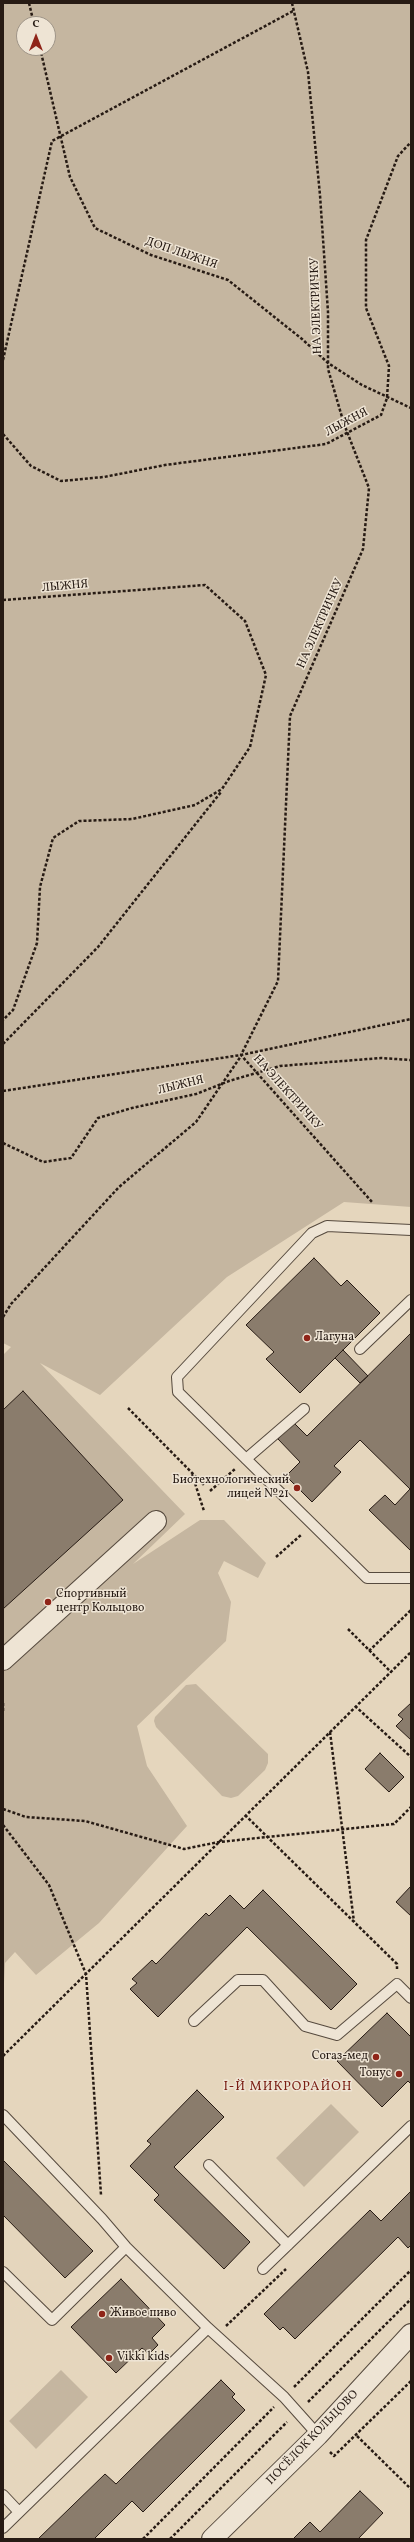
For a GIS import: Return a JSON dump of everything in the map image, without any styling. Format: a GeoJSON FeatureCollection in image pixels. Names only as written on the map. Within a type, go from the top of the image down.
{"type":"FeatureCollection","features":[{"type":"Feature","properties":{"kind":"street"},"geometry":{"type":"LineString","coordinates":[[3,1660],[156,1520]]}},
{"type":"Feature","properties":{"kind":"street","name":"ПОСЁЛОК КОЛЬЦОВО"},"geometry":{"type":"LineString","coordinates":[[212,2539],[318,2435],[411,2334]]}},
{"type":"Feature","properties":{"kind":"lane"},"geometry":{"type":"LineString","coordinates":[[411,1230],[327,1226],[312,1233],[178,1377],[178,1392],[367,1578],[411,1578]]}},
{"type":"Feature","properties":{"kind":"lane"},"geometry":{"type":"LineString","coordinates":[[360,1349],[411,1300]]}},
{"type":"Feature","properties":{"kind":"lane"},"geometry":{"type":"LineString","coordinates":[[246,1459],[304,1409]]}},
{"type":"Feature","properties":{"kind":"lane"},"geometry":{"type":"LineString","coordinates":[[194,2021],[238,1980],[263,1980],[305,2026],[337,2035],[397,1984],[411,1998]]}},
{"type":"Feature","properties":{"kind":"lane"},"geometry":{"type":"LineString","coordinates":[[3,2115],[102,2219],[126,2248],[216,2336],[284,2397],[318,2435]]}},
{"type":"Feature","properties":{"kind":"lane"},"geometry":{"type":"LineString","coordinates":[[263,2269],[411,2126]]}},
{"type":"Feature","properties":{"kind":"lane"},"geometry":{"type":"LineString","coordinates":[[209,2165],[288,2245]]}},
{"type":"Feature","properties":{"kind":"lane"},"geometry":{"type":"LineString","coordinates":[[3,2272],[52,2320],[126,2248]]}},
{"type":"Feature","properties":{"kind":"lane"},"geometry":{"type":"LineString","coordinates":[[3,2528],[18,2511],[208,2328]]}},
{"type":"Feature","properties":{"kind":"lane"},"geometry":{"type":"LineString","coordinates":[[3,2495],[18,2511]]}},
{"type":"Feature","properties":{"kind":"path"},"geometry":{"type":"LineString","coordinates":[[29,3],[32,16]]}},
{"type":"Feature","properties":{"kind":"path","name":"НА ЭЛЕКТРИЧКУ"},"geometry":{"type":"LineString","coordinates":[[292,3],[308,72],[320,195],[328,312],[328,363],[347,433],[369,488],[363,549],[290,716],[278,981],[241,1055],[372,1202]]}},
{"type":"Feature","properties":{"kind":"path"},"geometry":{"type":"LineString","coordinates":[[3,360],[52,141],[293,11]]}},
{"type":"Feature","properties":{"kind":"path","name":"ДОП ЛЫЖНЯ"},"geometry":{"type":"LineString","coordinates":[[42,56],[70,177],[95,228],[151,256],[228,280],[302,339],[328,363],[387,398],[411,408]]}},
{"type":"Feature","properties":{"kind":"path","name":"ЛЫЖНЯ"},"geometry":{"type":"LineString","coordinates":[[3,434],[31,466],[61,481],[104,477],[165,465],[326,444],[381,415],[387,398],[389,366],[366,308],[366,240],[398,156],[411,142]]}},
{"type":"Feature","properties":{"kind":"path","name":"ЛЫЖНЯ"},"geometry":{"type":"LineString","coordinates":[[3,600],[205,585],[245,621],[266,675],[250,748],[222,790],[98,947],[3,1044]]}},
{"type":"Feature","properties":{"kind":"path","name":"ЛЫЖНЯ"},"geometry":{"type":"LineString","coordinates":[[3,1020],[13,1010],[37,944],[40,888],[53,838],[79,821],[139,817],[195,805],[222,790]]}},
{"type":"Feature","properties":{"kind":"path"},"geometry":{"type":"LineString","coordinates":[[3,1091],[241,1055],[411,1020]]}},
{"type":"Feature","properties":{"kind":"path"},"geometry":{"type":"LineString","coordinates":[[3,1317],[11,1304],[119,1187],[196,1122],[241,1055]]}},
{"type":"Feature","properties":{"kind":"path","name":"ЛЫЖНЯ"},"geometry":{"type":"LineString","coordinates":[[3,1143],[43,1162],[71,1158],[98,1118],[162,1100],[196,1094],[222,1084],[280,1066],[381,1058],[411,1060]]}},
{"type":"Feature","properties":{"kind":"path"},"geometry":{"type":"LineString","coordinates":[[128,1408],[204,1485]]}},
{"type":"Feature","properties":{"kind":"path"},"geometry":{"type":"LineString","coordinates":[[210,1491],[246,1459]]}},
{"type":"Feature","properties":{"kind":"path"},"geometry":{"type":"LineString","coordinates":[[191,1472],[204,1511]]}},
{"type":"Feature","properties":{"kind":"path"},"geometry":{"type":"LineString","coordinates":[[276,1557],[313,1525]]}},
{"type":"Feature","properties":{"kind":"path"},"geometry":{"type":"LineString","coordinates":[[369,1651],[411,1610]]}},
{"type":"Feature","properties":{"kind":"path"},"geometry":{"type":"LineString","coordinates":[[348,1629],[391,1672]]}},
{"type":"Feature","properties":{"kind":"path"},"geometry":{"type":"LineString","coordinates":[[3,2056],[411,1652]]}},
{"type":"Feature","properties":{"kind":"path"},"geometry":{"type":"LineString","coordinates":[[3,1703],[3,1713]]}},
{"type":"Feature","properties":{"kind":"path"},"geometry":{"type":"LineString","coordinates":[[355,1706],[411,1757]]}},
{"type":"Feature","properties":{"kind":"path"},"geometry":{"type":"LineString","coordinates":[[330,1732],[354,1922]]}},
{"type":"Feature","properties":{"kind":"path"},"geometry":{"type":"LineString","coordinates":[[3,1809],[26,1817],[85,1821],[184,1849],[219,1842],[394,1824],[411,1807]]}},
{"type":"Feature","properties":{"kind":"path"},"geometry":{"type":"LineString","coordinates":[[245,1815],[397,1964],[397,1984]]}},
{"type":"Feature","properties":{"kind":"path"},"geometry":{"type":"LineString","coordinates":[[3,1825],[49,1884],[86,1974],[102,2219]]}},
{"type":"Feature","properties":{"kind":"path"},"geometry":{"type":"LineString","coordinates":[[216,2336],[286,2272],[288,2245]]}},
{"type":"Feature","properties":{"kind":"path"},"geometry":{"type":"LineString","coordinates":[[318,2435],[334,2456],[411,2381]]}},
{"type":"Feature","properties":{"kind":"path"},"geometry":{"type":"LineString","coordinates":[[356,2436],[411,2489]]}},
{"type":"Feature","properties":{"kind":"shaded area"},"geometry":{"type":"Polygon","coordinates":[[[3,3],[411,3],[411,1207],[344,1202],[227,1277],[100,1395],[40,1363],[185,1514],[133,1564],[200,1520],[224,1520],[266,1563],[258,1578],[224,1561],[218,1573],[231,1602],[226,1641],[137,1726],[147,1766],[187,1826],[99,1923],[36,1975],[15,1952],[5,1963],[3,2003],[3,1355],[11,1347],[3,1343],[3,3]]]}},
{"type":"Feature","properties":{"kind":"shaded area"},"geometry":{"type":"Polygon","coordinates":[[[196,1684],[268,1754],[268,1763],[265,1770],[238,1796],[231,1798],[222,1796],[156,1727],[154,1721],[155,1717],[186,1685],[196,1684]]]}},
{"type":"Feature","properties":{"kind":"shaded area"},"geometry":{"type":"Polygon","coordinates":[[[331,2104],[359,2132],[304,2187],[276,2158],[331,2104]]]}},
{"type":"Feature","properties":{"kind":"shaded area"},"geometry":{"type":"Polygon","coordinates":[[[61,2370],[88,2397],[36,2449],[9,2421],[61,2370]]]}},
{"type":"Feature","properties":{"kind":"building","name":"Лагуна"},"geometry":{"type":"Polygon","coordinates":[[[314,1258],[341,1286],[347,1280],[380,1313],[300,1393],[266,1359],[274,1352],[246,1325],[314,1258]]]}},
{"type":"Feature","properties":{"kind":"building"},"geometry":{"type":"Polygon","coordinates":[[[411,1333],[411,1551],[369,1510],[385,1495],[395,1505],[410,1489],[360,1440],[334,1466],[341,1472],[312,1502],[286,1476],[300,1462],[278,1439],[294,1423],[307,1436],[411,1333]]]}},
{"type":"Feature","properties":{"kind":"building"},"geometry":{"type":"Polygon","coordinates":[[[343,1350],[368,1376],[360,1383],[335,1358],[343,1350]]]}},
{"type":"Feature","properties":{"kind":"building"},"geometry":{"type":"Polygon","coordinates":[[[23,1391],[123,1500],[3,1609],[3,1410],[23,1391]]]}},
{"type":"Feature","properties":{"kind":"building"},"geometry":{"type":"Polygon","coordinates":[[[411,1703],[411,1740],[396,1726],[403,1719],[398,1715],[411,1703]]]}},
{"type":"Feature","properties":{"kind":"building"},"geometry":{"type":"Polygon","coordinates":[[[380,1753],[404,1777],[389,1792],[365,1769],[380,1753]]]}},
{"type":"Feature","properties":{"kind":"building"},"geometry":{"type":"Polygon","coordinates":[[[411,1886],[411,1916],[396,1902],[411,1886]]]}},
{"type":"Feature","properties":{"kind":"building"},"geometry":{"type":"Polygon","coordinates":[[[263,1890],[357,1984],[331,2010],[247,1927],[158,2017],[130,1989],[137,1983],[132,1979],[152,1960],[156,1964],[206,1913],[209,1916],[230,1895],[244,1909],[263,1890]]]}},
{"type":"Feature","properties":{"kind":"building"},"geometry":{"type":"Polygon","coordinates":[[[387,2013],[411,2037],[411,2084],[408,2081],[382,2107],[337,2061],[387,2013]]]}},
{"type":"Feature","properties":{"kind":"building"},"geometry":{"type":"Polygon","coordinates":[[[197,2090],[224,2117],[174,2167],[250,2242],[224,2269],[154,2200],[159,2195],[130,2166],[151,2144],[147,2141],[197,2090]]]}},
{"type":"Feature","properties":{"kind":"building"},"geometry":{"type":"Polygon","coordinates":[[[3,2160],[93,2251],[65,2278],[3,2215],[3,2160]]]}},
{"type":"Feature","properties":{"kind":"building"},"geometry":{"type":"Polygon","coordinates":[[[411,2191],[411,2245],[408,2248],[398,2237],[295,2339],[283,2327],[280,2330],[264,2314],[370,2210],[381,2221],[411,2191]]]}},
{"type":"Feature","properties":{"kind":"building"},"geometry":{"type":"Polygon","coordinates":[[[121,2279],[165,2325],[152,2338],[158,2345],[149,2354],[142,2348],[116,2373],[71,2327],[121,2279]]]}},
{"type":"Feature","properties":{"kind":"building"},"geometry":{"type":"Polygon","coordinates":[[[221,2380],[235,2394],[232,2397],[245,2410],[143,2512],[132,2501],[94,2539],[38,2539],[105,2474],[116,2484],[221,2380]]]}},
{"type":"Feature","properties":{"kind":"building"},"geometry":{"type":"Polygon","coordinates":[[[360,2491],[383,2513],[358,2539],[293,2539],[310,2522],[320,2532],[360,2491]]]}},
{"type":"Feature","properties":{"kind":"place","name":"Лагуна"},"geometry":{"type":"Point","coordinates":[307,1338]}},
{"type":"Feature","properties":{"kind":"place","name":"Биотехнологический лицей №21"},"geometry":{"type":"Point","coordinates":[297,1488]}},
{"type":"Feature","properties":{"kind":"place","name":"Спортивный центр Кольцово"},"geometry":{"type":"Point","coordinates":[48,1602]}},
{"type":"Feature","properties":{"kind":"place","name":"Согаз-мед"},"geometry":{"type":"Point","coordinates":[376,2057]}},
{"type":"Feature","properties":{"kind":"place","name":"Тонус"},"geometry":{"type":"Point","coordinates":[399,2074]}},
{"type":"Feature","properties":{"kind":"place","name":"Живое пиво"},"geometry":{"type":"Point","coordinates":[102,2314]}},
{"type":"Feature","properties":{"kind":"place","name":"Vikki kids"},"geometry":{"type":"Point","coordinates":[109,2358]}},
{"type":"Feature","properties":{"kind":"district","name":"I-Й МИКРОРАЙОН"},"geometry":{"type":"Point","coordinates":[288,2088]}}]}
